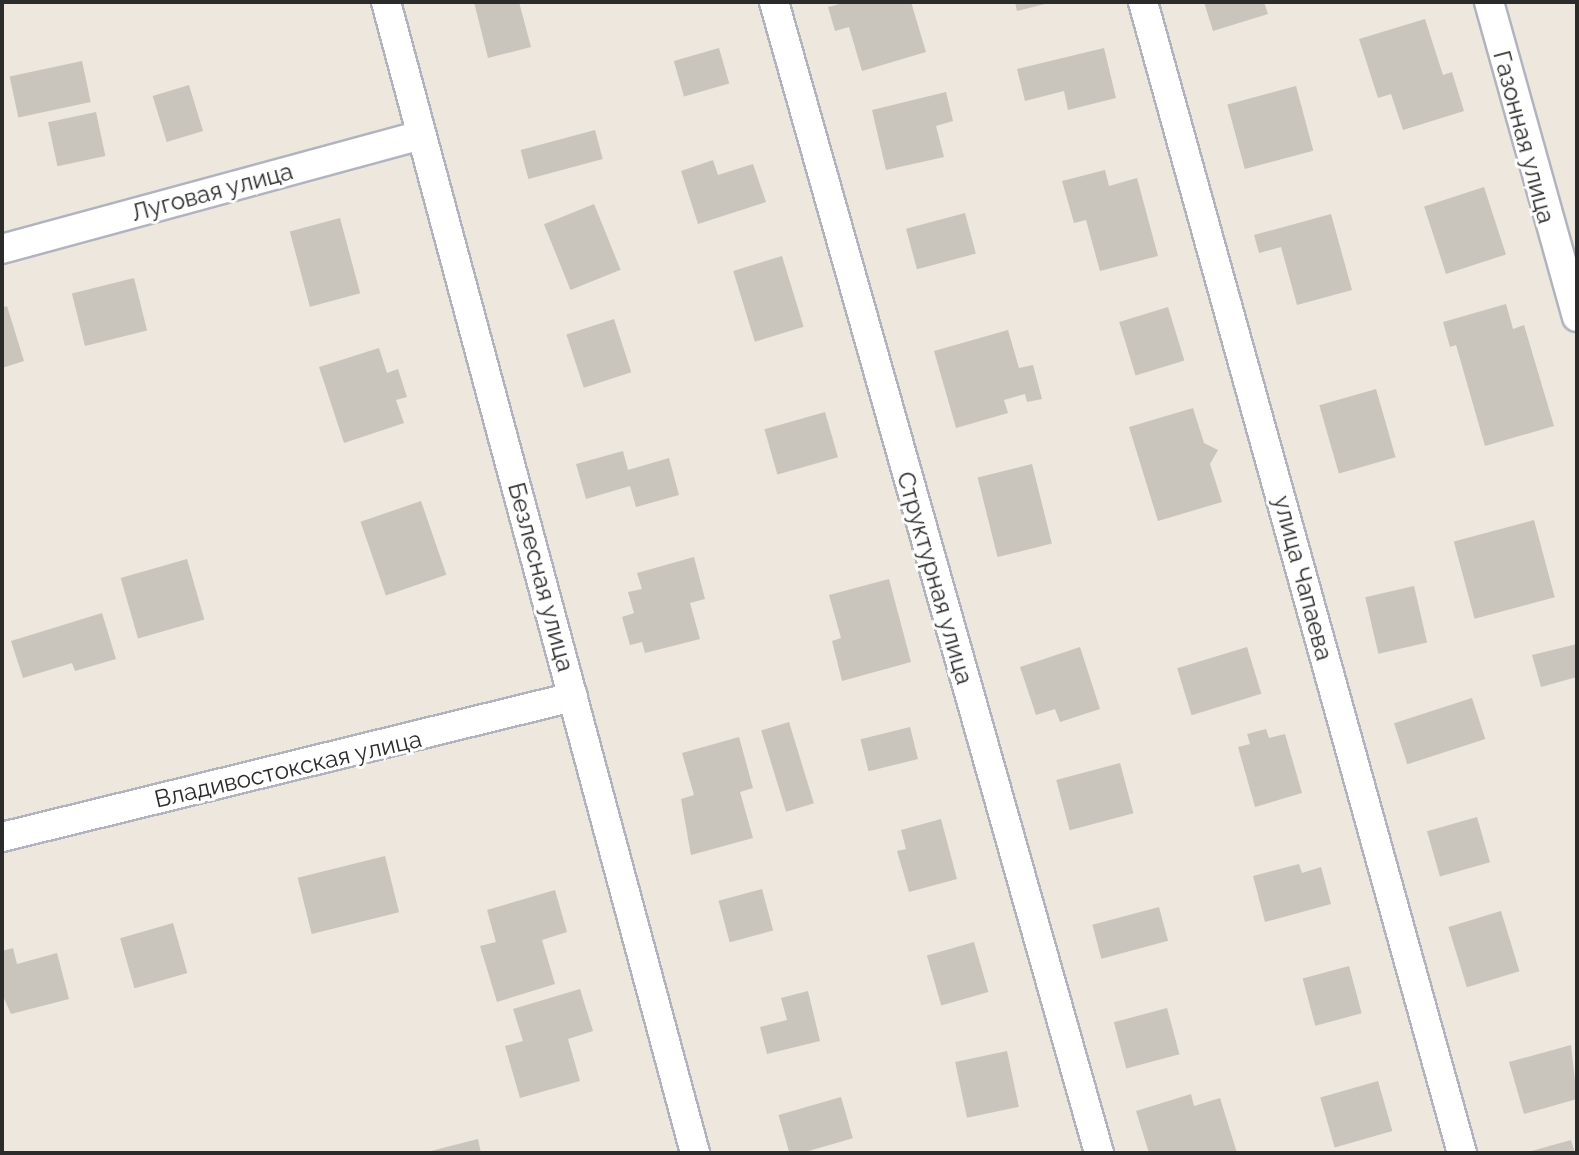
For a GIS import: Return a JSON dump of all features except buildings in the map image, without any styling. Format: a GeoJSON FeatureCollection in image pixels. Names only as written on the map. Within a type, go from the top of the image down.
{"type":"FeatureCollection","features":[{"type":"Feature","properties":{"kind":"street","name":"Безлесная улица"},"geometry":{"type":"LineString","coordinates":[[386,2],[695,1153]]}},
{"type":"Feature","properties":{"kind":"street","name":"Структурная улица"},"geometry":{"type":"LineString","coordinates":[[774,2],[1099,1153]]}},
{"type":"Feature","properties":{"kind":"street","name":"улица Чапаева"},"geometry":{"type":"LineString","coordinates":[[1143,2],[1462,1153]]}},
{"type":"Feature","properties":{"kind":"street","name":"Газонная улица"},"geometry":{"type":"LineString","coordinates":[[1489,2],[1577,317]]}},
{"type":"Feature","properties":{"kind":"street","name":"Луговая улица"},"geometry":{"type":"LineString","coordinates":[[2,249],[421,135]]}},
{"type":"Feature","properties":{"kind":"street","name":"Владивостокская улица"},"geometry":{"type":"LineString","coordinates":[[2,837],[573,697]]}}]}
